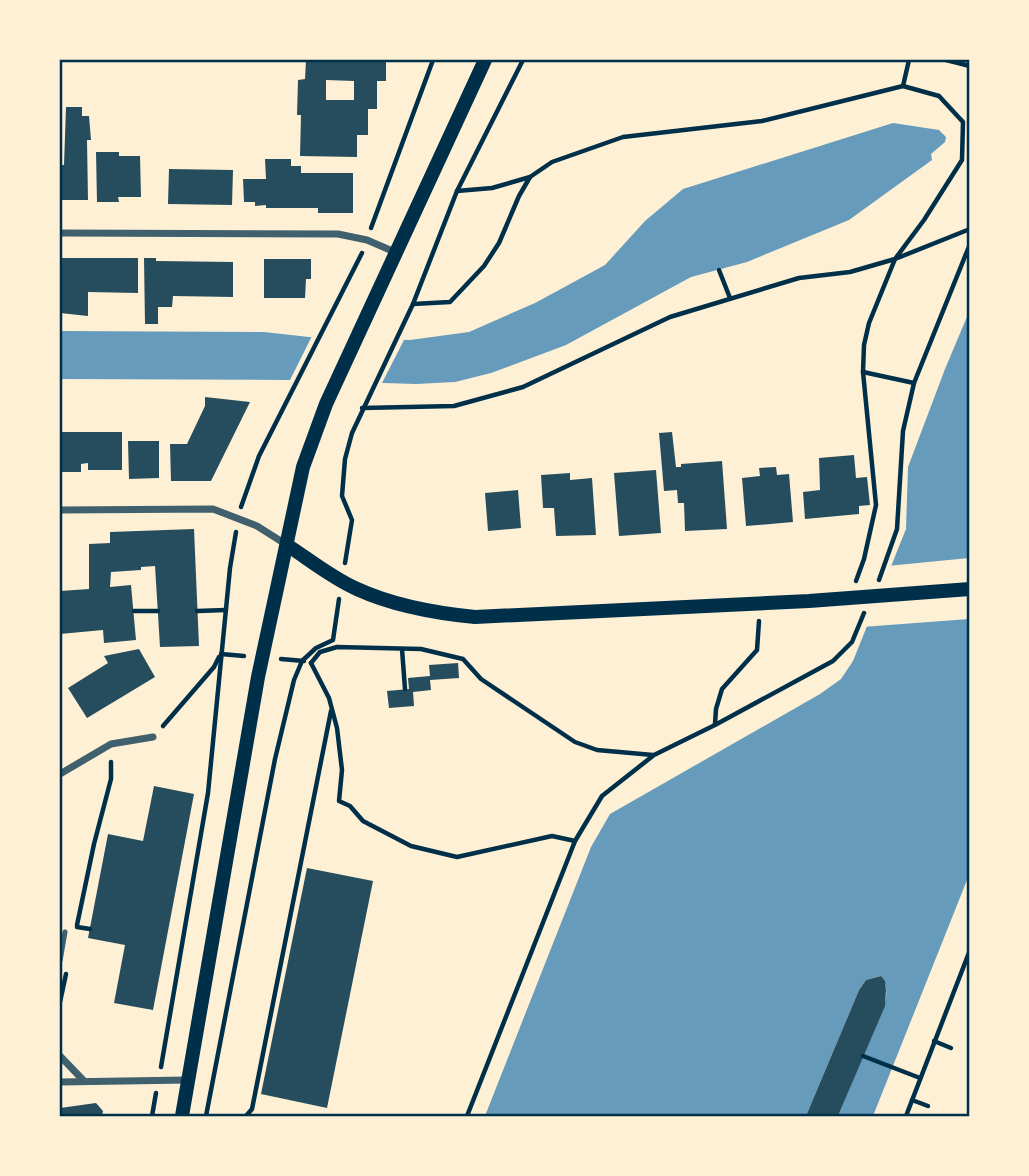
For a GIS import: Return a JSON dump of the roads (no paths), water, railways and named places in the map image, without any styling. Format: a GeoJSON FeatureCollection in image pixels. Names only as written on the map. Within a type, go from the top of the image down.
{"type":"FeatureCollection","features":[{"type":"Feature","properties":{"kind":"main road"},"geometry":{"type":"LineString","coordinates":[[182,1116],[258,677],[303,467],[336,384],[485,60]]}},
{"type":"Feature","properties":{"kind":"main road"},"geometry":{"type":"LineString","coordinates":[[287,545],[357,589],[394,603],[431,612],[475,617],[850,598],[970,589]]}},
{"type":"Feature","properties":{"kind":"street"},"geometry":{"type":"LineString","coordinates":[[60,233],[338,234],[368,240],[397,253]]}},
{"type":"Feature","properties":{"kind":"street"},"geometry":{"type":"LineString","coordinates":[[60,510],[213,509],[257,526],[287,545]]}},
{"type":"Feature","properties":{"kind":"street"},"geometry":{"type":"LineString","coordinates":[[60,774],[111,744],[153,737]]}},
{"type":"Feature","properties":{"kind":"street"},"geometry":{"type":"LineString","coordinates":[[60,1056],[84,1081]]}},
{"type":"Feature","properties":{"kind":"street"},"geometry":{"type":"LineString","coordinates":[[60,1083],[189,1080]]}},
{"type":"Feature","properties":{"kind":"lane"},"geometry":{"type":"LineString","coordinates":[[60,961],[65,932]]}},
{"type":"Feature","properties":{"kind":"water"},"geometry":{"type":"Polygon","coordinates":[[[893,123],[939,130],[946,137],[945,142],[931,154],[932,160],[849,220],[747,262],[691,277],[566,345],[491,373],[455,382],[416,384],[288,380],[60,379],[60,331],[264,332],[309,337],[410,340],[469,332],[535,303],[605,265],[645,221],[683,189],[893,123]]]}},
{"type":"Feature","properties":{"kind":"water"},"geometry":{"type":"Polygon","coordinates":[[[969,312],[969,875],[873,1116],[838,1116],[884,1006],[886,991],[881,976],[866,980],[859,990],[806,1116],[485,1116],[591,847],[610,814],[820,694],[841,679],[853,661],[906,529],[908,467],[969,312]]]}}]}
